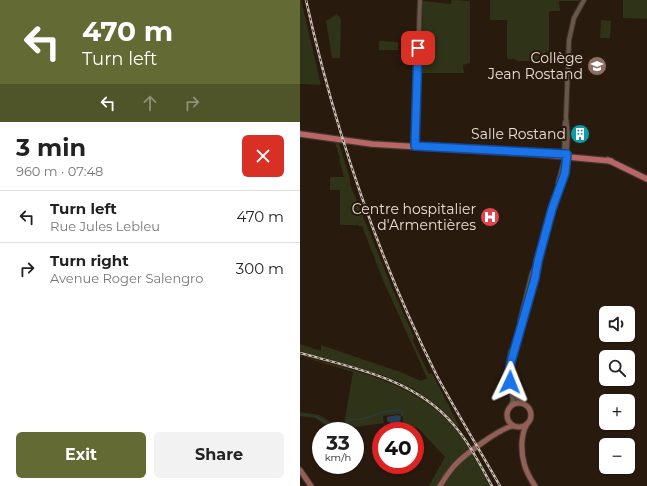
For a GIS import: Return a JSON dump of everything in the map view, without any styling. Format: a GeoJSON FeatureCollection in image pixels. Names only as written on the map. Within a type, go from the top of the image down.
{"type":"FeatureCollection","features":[{"type":"Feature","properties":{"kind":"main road"},"geometry":{"type":"LineString","coordinates":[[300,134],[372,144],[565,156],[611,161],[647,179]]}},
{"type":"Feature","properties":{"kind":"main road"},"geometry":{"type":"LineString","coordinates":[[440,486],[450,470],[460,460],[504,427],[508,419],[508,411],[511,406],[517,403],[522,403],[528,406],[532,413],[531,419],[526,426],[523,435],[522,458],[526,471],[535,486]]}},
{"type":"Feature","properties":{"kind":"main road"},"geometry":{"type":"LineString","coordinates":[[508,419],[521,434],[521,466],[531,486]]}},
{"type":"Feature","properties":{"kind":"main road"},"geometry":{"type":"LineString","coordinates":[[497,433],[514,426],[526,426]]}},
{"type":"Feature","properties":{"kind":"main road"},"geometry":{"type":"LineString","coordinates":[[300,470],[311,486]]}},
{"type":"Feature","properties":{"kind":"street"},"geometry":{"type":"LineString","coordinates":[[415,146],[420,0]]}},
{"type":"Feature","properties":{"kind":"street"},"geometry":{"type":"LineString","coordinates":[[522,403],[513,391],[510,378],[510,366],[535,278],[565,156],[568,129],[566,117],[570,36],[574,18],[584,0]]}},
{"type":"Feature","properties":{"kind":"street"},"geometry":{"type":"LineString","coordinates":[[511,406],[513,398],[508,384],[508,360],[532,273],[538,261]]}},
{"type":"Feature","properties":{"kind":"green space"},"geometry":{"type":"Polygon","coordinates":[[[301,0],[321,85],[300,84],[301,0]]]}},
{"type":"Feature","properties":{"kind":"green space"},"geometry":{"type":"Polygon","coordinates":[[[451,0],[470,1],[470,63],[463,65],[464,73],[421,73],[423,1],[451,4],[451,0]]]}},
{"type":"Feature","properties":{"kind":"green space"},"geometry":{"type":"Polygon","coordinates":[[[490,0],[579,1],[559,1],[560,11],[549,11],[549,52],[545,52],[545,61],[518,61],[514,59],[507,59],[507,20],[490,20],[490,0]]]}},
{"type":"Feature","properties":{"kind":"green space"},"geometry":{"type":"Polygon","coordinates":[[[623,0],[647,0],[647,19],[623,18],[623,0]]]}},
{"type":"Feature","properties":{"kind":"green space"},"geometry":{"type":"Polygon","coordinates":[[[337,14],[341,20],[340,58],[332,58],[326,21],[337,14]]]}},
{"type":"Feature","properties":{"kind":"green space"},"geometry":{"type":"Polygon","coordinates":[[[601,20],[611,21],[610,38],[600,38],[601,20]]]}},
{"type":"Feature","properties":{"kind":"green space"},"geometry":{"type":"Polygon","coordinates":[[[379,41],[398,42],[398,50],[379,50],[379,41]]]}},
{"type":"Feature","properties":{"kind":"green space"},"geometry":{"type":"Polygon","coordinates":[[[335,143],[339,143],[350,179],[350,184],[392,288],[414,337],[413,341],[429,374],[432,373],[459,426],[458,427],[439,407],[414,389],[382,375],[300,351],[300,344],[321,351],[321,345],[403,373],[421,381],[427,378],[383,280],[362,226],[359,226],[357,221],[358,225],[340,225],[340,190],[330,190],[330,177],[344,177],[335,143]]]}},
{"type":"Feature","properties":{"kind":"green space"},"geometry":{"type":"Polygon","coordinates":[[[300,356],[381,379],[419,397],[436,409],[457,431],[490,486],[429,486],[445,457],[424,434],[424,422],[403,422],[403,417],[399,414],[383,416],[384,422],[372,422],[372,425],[364,426],[364,422],[345,422],[353,372],[300,356]]]}},
{"type":"Feature","properties":{"kind":"green space"},"geometry":{"type":"Polygon","coordinates":[[[300,412],[319,415],[331,422],[321,422],[315,418],[300,416],[300,412]]]}},
{"type":"Feature","properties":{"kind":"water"},"geometry":{"type":"Polygon","coordinates":[[[397,415],[401,416],[400,422],[389,422],[387,421],[387,417],[397,415]]]}},
{"type":"Feature","properties":{"kind":"waterway"},"geometry":{"type":"LineString","coordinates":[[315,416],[335,428],[342,430],[348,420],[358,420],[392,410],[402,411],[403,414],[401,416]]}},
{"type":"Feature","properties":{"kind":"waterway"},"geometry":{"type":"LineString","coordinates":[[300,415],[307,415]]}},
{"type":"Feature","properties":{"kind":"railway"},"geometry":{"type":"LineString","coordinates":[[306,0],[317,49],[344,144],[360,192],[395,285],[437,376],[500,486]]}},
{"type":"Feature","properties":{"kind":"railway"},"geometry":{"type":"LineString","coordinates":[[300,353],[382,377],[421,396],[438,409],[459,431],[492,486]]}},
{"type":"Feature","properties":{"kind":"place","name":"Collège Jean Rostand"},"geometry":{"type":"Point","coordinates":[597,66]}},
{"type":"Feature","properties":{"kind":"place","name":"Salle Rostand"},"geometry":{"type":"Point","coordinates":[580,134]}},
{"type":"Feature","properties":{"kind":"place","name":"Centre hospitalier d'Armentières"},"geometry":{"type":"Point","coordinates":[490,217]}},
{"type":"Feature","properties":{"kind":"route"},"geometry":{"type":"LineString","coordinates":[[418,48],[415,146],[481,149],[536,154],[567,154],[565,173],[552,209],[535,278],[510,366],[510,382]]}}]}
